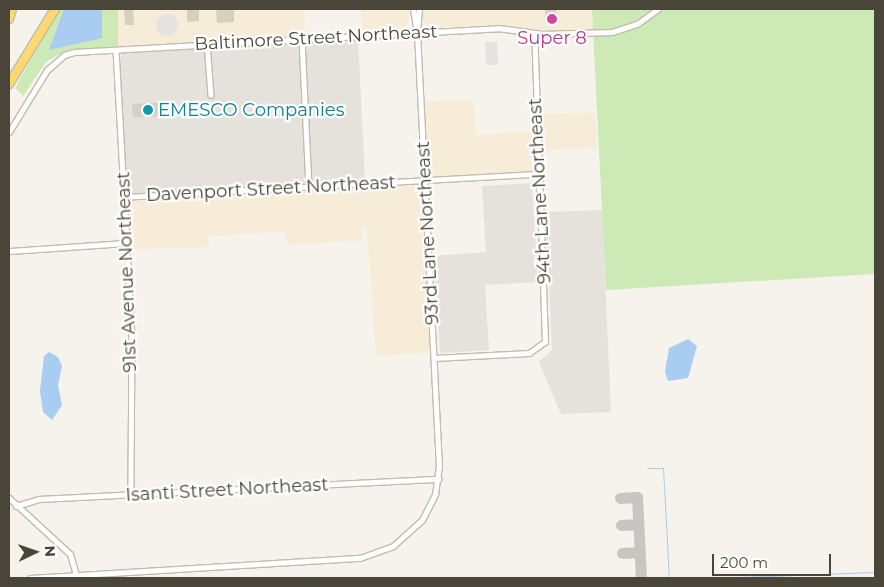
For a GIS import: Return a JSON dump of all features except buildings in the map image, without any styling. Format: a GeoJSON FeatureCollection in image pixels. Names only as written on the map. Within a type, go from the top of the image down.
{"type":"FeatureCollection","features":[{"type":"Feature","properties":{"kind":"highway"},"geometry":{"type":"LineString","coordinates":[[9,19],[12,9]]}},
{"type":"Feature","properties":{"kind":"highway"},"geometry":{"type":"LineString","coordinates":[[9,84],[49,13],[55,9]]}},
{"type":"Feature","properties":{"kind":"street","name":"93rd Lane Northeast"},"geometry":{"type":"LineString","coordinates":[[30,578],[373,555],[415,528],[431,503],[438,480],[438,433],[417,32],[413,9]]}},
{"type":"Feature","properties":{"kind":"street","name":"93rd Lane Northeast"},"geometry":{"type":"LineString","coordinates":[[417,32],[420,9]]}},
{"type":"Feature","properties":{"kind":"street","name":"Baltimore Street Northeast"},"geometry":{"type":"LineString","coordinates":[[9,132],[56,60],[74,52],[207,43],[302,40],[505,28],[534,34],[618,31],[642,21],[658,9]]}},
{"type":"Feature","properties":{"kind":"street","name":"94th Lane Northeast"},"geometry":{"type":"LineString","coordinates":[[434,358],[529,353],[542,347],[546,328],[538,174],[534,34]]}},
{"type":"Feature","properties":{"kind":"street"},"geometry":{"type":"LineString","coordinates":[[302,40],[309,186]]}},
{"type":"Feature","properties":{"kind":"street"},"geometry":{"type":"LineString","coordinates":[[207,43],[211,95]]}},
{"type":"Feature","properties":{"kind":"street","name":"91st Avenue Northeast"},"geometry":{"type":"LineString","coordinates":[[116,50],[132,337],[131,495]]}},
{"type":"Feature","properties":{"kind":"street","name":"Davenport Street Northeast"},"geometry":{"type":"LineString","coordinates":[[123,197],[538,174]]}},
{"type":"Feature","properties":{"kind":"street"},"geometry":{"type":"LineString","coordinates":[[9,251],[126,243]]}},
{"type":"Feature","properties":{"kind":"street","name":"Isanti Street Northeast"},"geometry":{"type":"LineString","coordinates":[[16,506],[39,499],[438,480]]}},
{"type":"Feature","properties":{"kind":"street"},"geometry":{"type":"LineString","coordinates":[[9,498],[70,554],[76,575]]}},
{"type":"Feature","properties":{"kind":"shaded area"},"geometry":{"type":"Polygon","coordinates":[[[118,9],[304,9],[305,39],[118,46],[118,9]]]}},
{"type":"Feature","properties":{"kind":"shaded area"},"geometry":{"type":"Polygon","coordinates":[[[361,9],[409,9],[408,24],[402,28],[362,31],[361,9]]]}},
{"type":"Feature","properties":{"kind":"shaded area"},"geometry":{"type":"Polygon","coordinates":[[[422,9],[592,9],[593,30],[545,33],[498,25],[428,28],[423,23],[422,9]]]}},
{"type":"Feature","properties":{"kind":"shaded area"},"geometry":{"type":"Polygon","coordinates":[[[167,14],[175,17],[178,25],[175,33],[167,36],[159,33],[156,25],[159,17],[167,14]]]}},
{"type":"Feature","properties":{"kind":"shaded area"},"geometry":{"type":"Polygon","coordinates":[[[358,38],[365,181],[123,197],[119,59],[124,51],[358,38]]]}},
{"type":"Feature","properties":{"kind":"shaded area"},"geometry":{"type":"Polygon","coordinates":[[[485,42],[497,42],[498,65],[486,65],[485,42]]]}},
{"type":"Feature","properties":{"kind":"shaded area"},"geometry":{"type":"Polygon","coordinates":[[[473,100],[476,135],[540,131],[539,114],[595,113],[597,148],[541,150],[542,172],[428,176],[424,102],[473,100]]]}},
{"type":"Feature","properties":{"kind":"shaded area"},"geometry":{"type":"Polygon","coordinates":[[[532,183],[538,282],[485,285],[489,350],[440,353],[434,256],[486,252],[482,186],[532,183]]]}},
{"type":"Feature","properties":{"kind":"shaded area"},"geometry":{"type":"Polygon","coordinates":[[[422,185],[430,352],[376,356],[367,229],[362,229],[362,240],[287,245],[285,231],[209,236],[209,247],[131,249],[127,204],[133,199],[422,185]]]}},
{"type":"Feature","properties":{"kind":"shaded area"},"geometry":{"type":"Polygon","coordinates":[[[602,210],[611,412],[561,414],[539,362],[552,350],[546,212],[602,210]]]}},
{"type":"Feature","properties":{"kind":"green space"},"geometry":{"type":"Polygon","coordinates":[[[59,9],[118,9],[118,46],[65,51],[46,62],[23,96],[15,88],[59,9]]]}},
{"type":"Feature","properties":{"kind":"green space"},"geometry":{"type":"Polygon","coordinates":[[[592,9],[875,9],[875,274],[606,290],[592,9]]]}},
{"type":"Feature","properties":{"kind":"water"},"geometry":{"type":"Polygon","coordinates":[[[64,9],[102,9],[102,38],[49,50],[64,9]]]}},
{"type":"Feature","properties":{"kind":"water"},"geometry":{"type":"Polygon","coordinates":[[[688,339],[697,346],[688,378],[668,381],[665,372],[669,348],[688,339]]]}},
{"type":"Feature","properties":{"kind":"water"},"geometry":{"type":"Polygon","coordinates":[[[49,352],[58,357],[62,366],[58,385],[62,405],[52,420],[43,412],[40,391],[44,356],[49,352]]]}},
{"type":"Feature","properties":{"kind":"waterway"},"geometry":{"type":"LineString","coordinates":[[647,468],[663,468],[669,578]]}},
{"type":"Feature","properties":{"kind":"waterway"},"geometry":{"type":"LineString","coordinates":[[712,578],[875,572]]}},
{"type":"Feature","properties":{"kind":"taxiway"},"geometry":{"type":"LineString","coordinates":[[620,498],[637,497],[641,578]]}},
{"type":"Feature","properties":{"kind":"taxiway"},"geometry":{"type":"LineString","coordinates":[[621,525],[638,524]]}},
{"type":"Feature","properties":{"kind":"taxiway"},"geometry":{"type":"LineString","coordinates":[[622,553],[640,552]]}},
{"type":"Feature","properties":{"kind":"place","name":"Super 8"},"geometry":{"type":"Point","coordinates":[552,19]}},
{"type":"Feature","properties":{"kind":"place","name":"EMESCO Companies"},"geometry":{"type":"Point","coordinates":[148,110]}}]}
